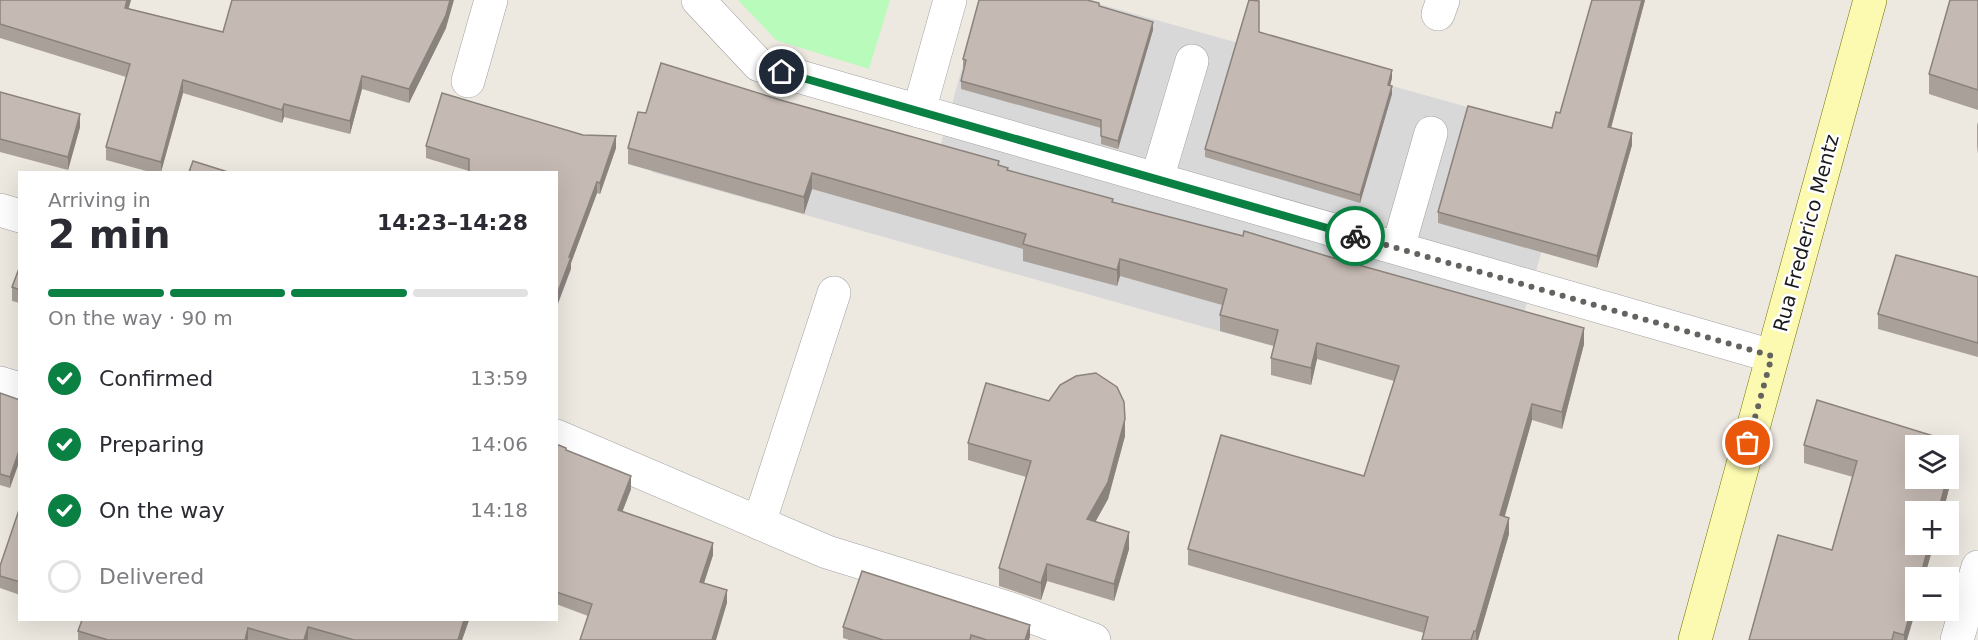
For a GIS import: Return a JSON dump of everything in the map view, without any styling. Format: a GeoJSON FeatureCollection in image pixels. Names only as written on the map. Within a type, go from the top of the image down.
{"type":"FeatureCollection","features":[{"type":"Feature","properties":{"kind":"street"},"geometry":{"type":"LineString","coordinates":[[468,81],[491,0]]}},
{"type":"Feature","properties":{"kind":"street"},"geometry":{"type":"LineString","coordinates":[[698,0],[759,66],[1772,356]]}},
{"type":"Feature","properties":{"kind":"street"},"geometry":{"type":"LineString","coordinates":[[919,111],[950,0]]}},
{"type":"Feature","properties":{"kind":"street","name":"Rua Frederico Mentz"},"geometry":{"type":"LineString","coordinates":[[1695,640],[1870,0]]}},
{"type":"Feature","properties":{"kind":"street"},"geometry":{"type":"LineString","coordinates":[[1157,179],[1192,61]]}},
{"type":"Feature","properties":{"kind":"street"},"geometry":{"type":"LineString","coordinates":[[1398,248],[1431,133]]}},
{"type":"Feature","properties":{"kind":"street"},"geometry":{"type":"LineString","coordinates":[[0,210],[18,215]]}},
{"type":"Feature","properties":{"kind":"street"},"geometry":{"type":"LineString","coordinates":[[759,523],[834,293]]}},
{"type":"Feature","properties":{"kind":"street"},"geometry":{"type":"LineString","coordinates":[[0,383],[18,388]]}},
{"type":"Feature","properties":{"kind":"street"},"geometry":{"type":"LineString","coordinates":[[558,437],[827,552],[1008,608],[1094,640]]}},
{"type":"Feature","properties":{"kind":"street"},"geometry":{"type":"LineString","coordinates":[[1958,640],[1978,567]]}},
{"type":"Feature","properties":{"kind":"shaded area"},"geometry":{"type":"Polygon","coordinates":[[[981,0],[1085,0],[1574,137],[1497,409],[652,172],[675,91],[935,165],[981,0]]]}},
{"type":"Feature","properties":{"kind":"green space"},"geometry":{"type":"Polygon","coordinates":[[[738,0],[890,0],[869,69],[776,40],[738,0]]]}},
{"type":"Feature","properties":{"kind":"building"},"geometry":{"type":"Polygon","coordinates":[[[0,0],[127,0],[125,8],[223,32],[232,0],[450,0],[446,15],[409,89],[362,76],[350,121],[284,104],[282,110],[183,80],[161,162],[106,147],[130,64],[0,24],[0,0]]]}},
{"type":"Feature","properties":{"kind":"building"},"geometry":{"type":"Polygon","coordinates":[[[979,0],[1087,0],[1099,3],[1099,6],[1153,22],[1118,141],[1101,136],[1101,120],[961,81],[966,60],[963,59],[979,0]]]}},
{"type":"Feature","properties":{"kind":"building"},"geometry":{"type":"Polygon","coordinates":[[[1249,0],[1259,1],[1259,32],[1392,70],[1388,85],[1392,86],[1360,195],[1205,149],[1249,0]]]}},
{"type":"Feature","properties":{"kind":"building"},"geometry":{"type":"Polygon","coordinates":[[[1592,0],[1642,0],[1608,127],[1632,133],[1597,256],[1438,212],[1468,106],[1552,128],[1556,112],[1560,113],[1592,0]]]}},
{"type":"Feature","properties":{"kind":"building"},"geometry":{"type":"Polygon","coordinates":[[[1950,0],[1978,0],[1978,90],[1929,74],[1950,0]]]}},
{"type":"Feature","properties":{"kind":"building"},"geometry":{"type":"Polygon","coordinates":[[[661,63],[784,101],[999,161],[998,165],[1008,168],[1007,170],[1113,199],[1112,202],[1243,236],[1244,231],[1584,328],[1562,412],[1532,404],[1500,515],[1509,518],[1476,631],[1471,640],[1422,640],[1428,617],[1188,549],[1221,435],[1364,476],[1399,366],[1317,343],[1311,368],[1271,358],[1278,330],[1220,315],[1227,289],[1120,259],[1117,270],[1023,244],[1026,234],[812,173],[804,197],[628,148],[638,112],[646,113],[661,63]]]}},
{"type":"Feature","properties":{"kind":"building"},"geometry":{"type":"Polygon","coordinates":[[[0,92],[80,114],[68,157],[0,139],[0,92]]]}},
{"type":"Feature","properties":{"kind":"building"},"geometry":{"type":"Polygon","coordinates":[[[442,93],[583,135],[616,136],[558,292],[558,171],[469,171],[469,159],[426,146],[442,93]]]}},
{"type":"Feature","properties":{"kind":"building"},"geometry":{"type":"Polygon","coordinates":[[[193,161],[225,171],[189,171],[193,161]]]}},
{"type":"Feature","properties":{"kind":"building"},"geometry":{"type":"Polygon","coordinates":[[[1896,255],[1978,277],[1978,343],[1878,314],[1896,255]]]}},
{"type":"Feature","properties":{"kind":"building"},"geometry":{"type":"Polygon","coordinates":[[[18,271],[18,289],[12,287],[18,271]]]}},
{"type":"Feature","properties":{"kind":"building"},"geometry":{"type":"Polygon","coordinates":[[[1096,373],[1117,387],[1124,402],[1125,419],[1108,482],[1087,519],[1129,532],[1114,584],[1047,564],[1041,583],[999,568],[1031,461],[968,443],[986,383],[1049,401],[1060,385],[1076,376],[1096,373]]]}},
{"type":"Feature","properties":{"kind":"building"},"geometry":{"type":"Polygon","coordinates":[[[0,393],[18,399],[18,454],[10,477],[0,474],[0,393]]]}},
{"type":"Feature","properties":{"kind":"building"},"geometry":{"type":"Polygon","coordinates":[[[1817,400],[1930,435],[1905,435],[1905,489],[1944,489],[1941,501],[1905,501],[1905,555],[1926,555],[1923,567],[1905,567],[1905,621],[1908,621],[1904,635],[1894,632],[1892,640],[1749,640],[1778,535],[1832,550],[1857,461],[1804,445],[1817,400]]]}},
{"type":"Feature","properties":{"kind":"building"},"geometry":{"type":"Polygon","coordinates":[[[558,445],[631,476],[618,510],[713,543],[700,582],[727,590],[712,640],[580,640],[592,604],[558,593],[558,445]]]}},
{"type":"Feature","properties":{"kind":"building"},"geometry":{"type":"Polygon","coordinates":[[[18,513],[18,581],[0,576],[0,566],[18,513]]]}},
{"type":"Feature","properties":{"kind":"building"},"geometry":{"type":"Polygon","coordinates":[[[862,571],[1030,625],[1025,640],[987,640],[971,635],[970,640],[883,640],[843,627],[862,571]]]}},
{"type":"Feature","properties":{"kind":"building"},"geometry":{"type":"Polygon","coordinates":[[[82,621],[464,621],[458,640],[354,640],[308,627],[304,640],[290,640],[248,628],[245,640],[108,640],[78,631],[82,621]]]}},
{"type":"Feature","properties":{"kind":"way so far"},"geometry":{"type":"LineString","coordinates":[[1355,236],[1772,356],[1748,443]]}},
{"type":"Feature","properties":{"kind":"route"},"geometry":{"type":"LineString","coordinates":[[782,72],[1355,236]]}}]}
